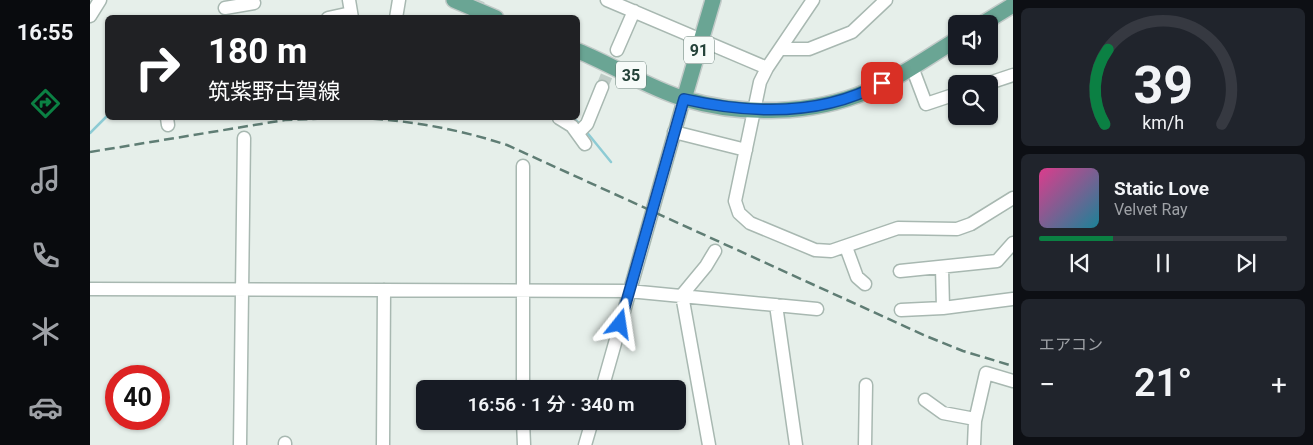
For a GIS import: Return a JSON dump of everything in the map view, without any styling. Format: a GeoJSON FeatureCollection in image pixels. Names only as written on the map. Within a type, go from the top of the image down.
{"type":"FeatureCollection","features":[{"type":"Feature","properties":{"kind":"main road"},"geometry":{"type":"LineString","coordinates":[[454,0],[489,15]]}},
{"type":"Feature","properties":{"kind":"main road","name":"91"},"geometry":{"type":"LineString","coordinates":[[684,99],[713,0]]}},
{"type":"Feature","properties":{"kind":"main road"},"geometry":{"type":"LineString","coordinates":[[997,15],[1013,5]]}},
{"type":"Feature","properties":{"kind":"main road","name":"35"},"geometry":{"type":"LineString","coordinates":[[580,52],[684,99],[723,108],[754,111],[813,107],[868,91],[948,45]]}},
{"type":"Feature","properties":{"kind":"street"},"geometry":{"type":"LineString","coordinates":[[90,16],[100,0]]}},
{"type":"Feature","properties":{"kind":"street"},"geometry":{"type":"LineString","coordinates":[[349,0],[352,15]]}},
{"type":"Feature","properties":{"kind":"street"},"geometry":{"type":"LineString","coordinates":[[396,15],[398,0]]}},
{"type":"Feature","properties":{"kind":"street"},"geometry":{"type":"LineString","coordinates":[[607,0],[766,68]]}},
{"type":"Feature","properties":{"kind":"street"},"geometry":{"type":"LineString","coordinates":[[813,0],[781,49],[766,68],[760,82],[736,201],[739,213],[750,224],[815,250],[831,251],[898,228],[956,228],[971,224],[1013,198]]}},
{"type":"Feature","properties":{"kind":"street"},"geometry":{"type":"LineString","coordinates":[[781,49],[809,49],[852,32],[886,0]]}},
{"type":"Feature","properties":{"kind":"street"},"geometry":{"type":"LineString","coordinates":[[225,9],[254,3]]}},
{"type":"Feature","properties":{"kind":"street"},"geometry":{"type":"LineString","coordinates":[[617,50],[634,11]]}},
{"type":"Feature","properties":{"kind":"street"},"geometry":{"type":"LineString","coordinates":[[912,67],[926,104],[948,97]]}},
{"type":"Feature","properties":{"kind":"street"},"geometry":{"type":"LineString","coordinates":[[998,80],[1013,74]]}},
{"type":"Feature","properties":{"kind":"street"},"geometry":{"type":"LineString","coordinates":[[578,133],[586,124],[602,87]]}},
{"type":"Feature","properties":{"kind":"street"},"geometry":{"type":"LineString","coordinates":[[604,380],[684,99]]}},
{"type":"Feature","properties":{"kind":"street"},"geometry":{"type":"LineString","coordinates":[[564,120],[586,144]]}},
{"type":"Feature","properties":{"kind":"street"},"geometry":{"type":"LineString","coordinates":[[674,132],[746,150]]}},
{"type":"Feature","properties":{"kind":"street"},"geometry":{"type":"LineString","coordinates":[[240,445],[244,138]]}},
{"type":"Feature","properties":{"kind":"street"},"geometry":{"type":"LineString","coordinates":[[523,166],[524,380]]}},
{"type":"Feature","properties":{"kind":"street"},"geometry":{"type":"LineString","coordinates":[[900,271],[996,261],[1013,244]]}},
{"type":"Feature","properties":{"kind":"street"},"geometry":{"type":"LineString","coordinates":[[846,247],[857,277],[865,284]]}},
{"type":"Feature","properties":{"kind":"street"},"geometry":{"type":"LineString","coordinates":[[709,445],[682,295],[706,266],[715,250]]}},
{"type":"Feature","properties":{"kind":"street"},"geometry":{"type":"LineString","coordinates":[[942,267],[943,308]]}},
{"type":"Feature","properties":{"kind":"street"},"geometry":{"type":"LineString","coordinates":[[90,289],[629,291],[817,309]]}},
{"type":"Feature","properties":{"kind":"street"},"geometry":{"type":"LineString","coordinates":[[383,445],[384,290]]}},
{"type":"Feature","properties":{"kind":"street"},"geometry":{"type":"LineString","coordinates":[[902,310],[943,308],[1013,300]]}},
{"type":"Feature","properties":{"kind":"street"},"geometry":{"type":"LineString","coordinates":[[776,305],[796,445]]}},
{"type":"Feature","properties":{"kind":"street"},"geometry":{"type":"LineString","coordinates":[[974,445],[975,419],[986,373],[1013,381]]}},
{"type":"Feature","properties":{"kind":"street"},"geometry":{"type":"LineString","coordinates":[[865,445],[866,385]]}},
{"type":"Feature","properties":{"kind":"street"},"geometry":{"type":"LineString","coordinates":[[925,400],[943,413],[975,419]]}},
{"type":"Feature","properties":{"kind":"street"},"geometry":{"type":"LineString","coordinates":[[524,430],[524,445]]}},
{"type":"Feature","properties":{"kind":"street"},"geometry":{"type":"LineString","coordinates":[[586,445],[590,430]]}},
{"type":"Feature","properties":{"kind":"waterway"},"geometry":{"type":"LineString","coordinates":[[90,133],[105,118]]}},
{"type":"Feature","properties":{"kind":"waterway"},"geometry":{"type":"LineString","coordinates":[[575,120],[580,124]]}},
{"type":"Feature","properties":{"kind":"waterway"},"geometry":{"type":"LineString","coordinates":[[585,130],[611,162]]}},
{"type":"Feature","properties":{"kind":"tunnel"},"geometry":{"type":"LineString","coordinates":[[473,15],[479,0]]}},
{"type":"Feature","properties":{"kind":"tunnel"},"geometry":{"type":"LineString","coordinates":[[602,87],[617,50]]}},
{"type":"Feature","properties":{"kind":"railway"},"geometry":{"type":"LineString","coordinates":[[90,152],[285,120]]}},
{"type":"Feature","properties":{"kind":"railway"},"geometry":{"type":"LineString","coordinates":[[383,120],[433,126],[507,145],[926,336],[963,351],[1013,366]]}},
{"type":"Feature","properties":{"kind":"route"},"geometry":{"type":"LineString","coordinates":[[620,324],[684,99],[723,108],[754,111],[780,110],[813,107],[837,101],[868,91],[882,83]]}}]}
